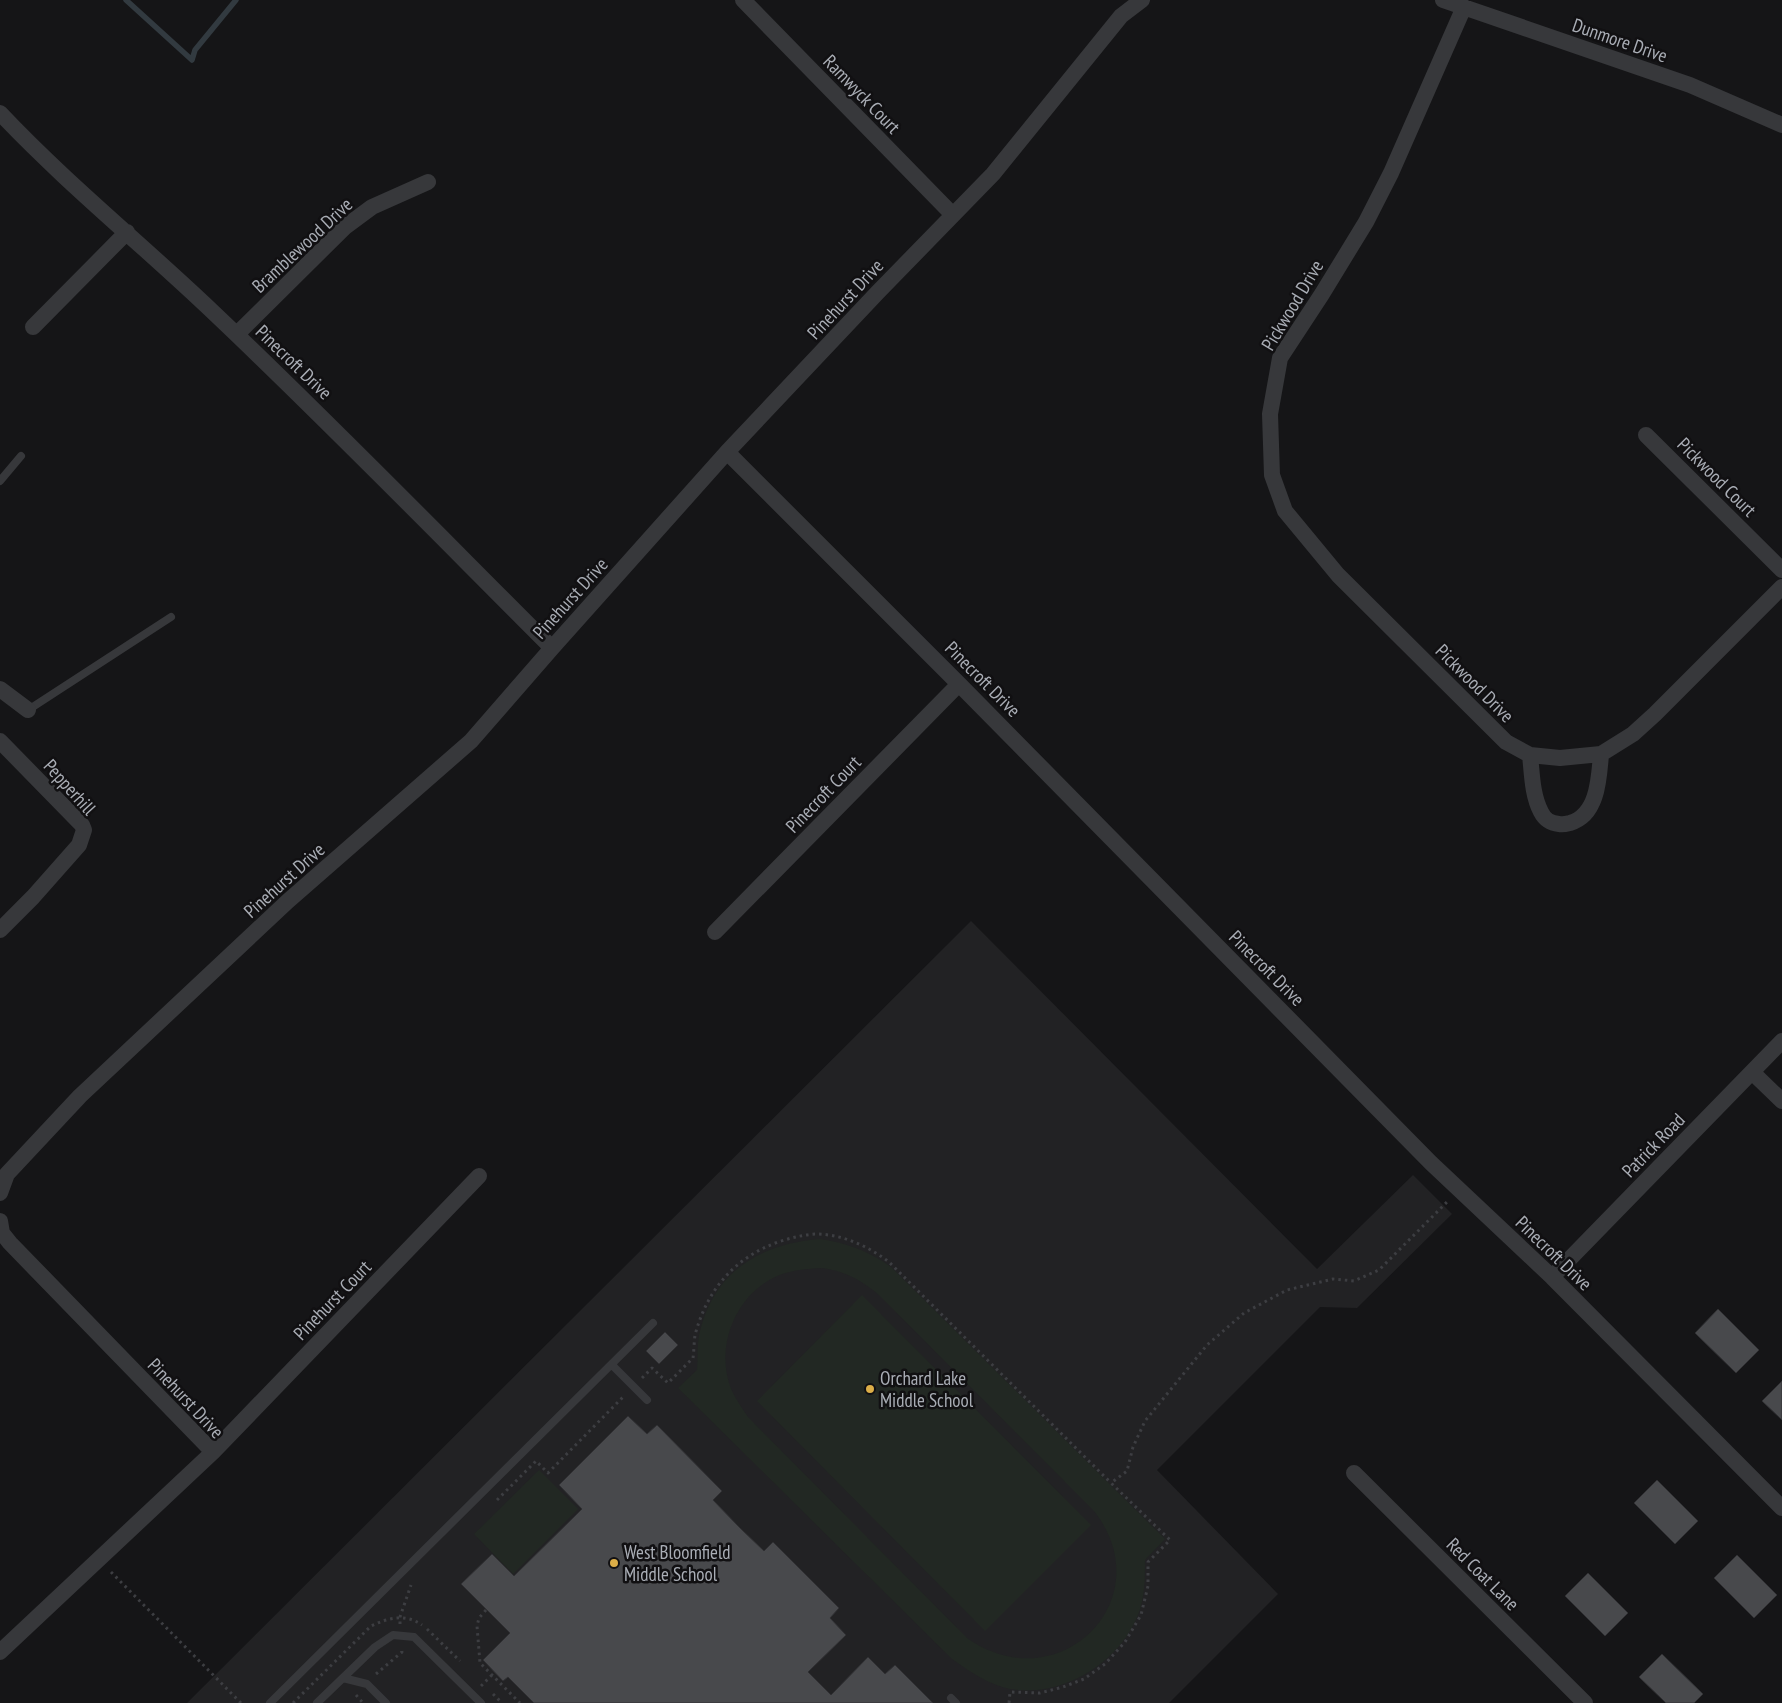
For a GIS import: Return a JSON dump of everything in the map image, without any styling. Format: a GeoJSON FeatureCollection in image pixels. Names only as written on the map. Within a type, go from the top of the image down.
{"type":"FeatureCollection","features":[{"type":"Feature","properties":{"kind":"street","name":"Ramwyck Court"},"geometry":{"type":"LineString","coordinates":[[743,0],[953,215]]}},
{"type":"Feature","properties":{"kind":"street","name":"Pinehurst Drive"},"geometry":{"type":"LineString","coordinates":[[0,1193],[4,1174],[80,1096],[281,908],[470,741],[728,452],[993,174],[1121,16],[1142,0]]}},
{"type":"Feature","properties":{"kind":"street","name":"Dunmore Drive"},"geometry":{"type":"LineString","coordinates":[[1443,0],[1690,85],[1782,125]]}},
{"type":"Feature","properties":{"kind":"street","name":"Pickwood Drive"},"geometry":{"type":"LineString","coordinates":[[1464,7],[1391,173],[1366,222],[1280,358],[1270,414],[1272,475],[1285,511],[1338,575],[1506,742],[1530,755],[1560,758],[1601,754],[1633,734],[1782,587]]}},
{"type":"Feature","properties":{"kind":"street","name":"Pinecroft Drive"},"geometry":{"type":"LineString","coordinates":[[0,113],[28,143],[127,232],[288,383],[552,648]]}},
{"type":"Feature","properties":{"kind":"street","name":"Bramblewood Drive"},"geometry":{"type":"LineString","coordinates":[[237,334],[346,226],[372,207],[428,182]]}},
{"type":"Feature","properties":{"kind":"street"},"geometry":{"type":"LineString","coordinates":[[33,327],[127,232]]}},
{"type":"Feature","properties":{"kind":"street","name":"Pickwood Court"},"geometry":{"type":"LineString","coordinates":[[1646,435],[1782,570]]}},
{"type":"Feature","properties":{"kind":"street","name":"Pinecroft Drive"},"geometry":{"type":"LineString","coordinates":[[728,452],[1431,1163],[1552,1277],[1782,1508]]}},
{"type":"Feature","properties":{"kind":"street","name":"Pinecroft Court"},"geometry":{"type":"LineString","coordinates":[[715,932],[959,684]]}},
{"type":"Feature","properties":{"kind":"street"},"geometry":{"type":"LineString","coordinates":[[0,689],[28,710]]}},
{"type":"Feature","properties":{"kind":"street","name":"Pepperhill"},"geometry":{"type":"LineString","coordinates":[[0,741],[82,825],[84,830],[79,845],[3,922]]}},
{"type":"Feature","properties":{"kind":"street"},"geometry":{"type":"LineString","coordinates":[[1530,755],[1535,794],[1541,812],[1549,823],[1562,825],[1578,821],[1588,811],[1595,793],[1601,754]]}},
{"type":"Feature","properties":{"kind":"street","name":"Patrick Road"},"geometry":{"type":"LineString","coordinates":[[1552,1277],[1782,1041]]}},
{"type":"Feature","properties":{"kind":"street"},"geometry":{"type":"LineString","coordinates":[[1752,1072],[1782,1101]]}},
{"type":"Feature","properties":{"kind":"street","name":"Pinehurst Court"},"geometry":{"type":"LineString","coordinates":[[213,1452],[479,1176]]}},
{"type":"Feature","properties":{"kind":"street","name":"Pinehurst Drive"},"geometry":{"type":"LineString","coordinates":[[0,1652],[213,1452],[1,1229]]}},
{"type":"Feature","properties":{"kind":"street","name":"Red Coat Lane"},"geometry":{"type":"LineString","coordinates":[[1354,1472],[1585,1703]]}},
{"type":"Feature","properties":{"kind":"lane"},"geometry":{"type":"LineString","coordinates":[[0,481],[21,456]]}},
{"type":"Feature","properties":{"kind":"lane"},"geometry":{"type":"LineString","coordinates":[[28,710],[171,616]]}},
{"type":"Feature","properties":{"kind":"lane"},"geometry":{"type":"LineString","coordinates":[[270,1703],[653,1323]]}},
{"type":"Feature","properties":{"kind":"lane"},"geometry":{"type":"LineString","coordinates":[[612,1365],[647,1400]]}},
{"type":"Feature","properties":{"kind":"lane"},"geometry":{"type":"LineString","coordinates":[[318,1703],[375,1647],[393,1635],[414,1637],[481,1703]]}},
{"type":"Feature","properties":{"kind":"lane"},"geometry":{"type":"LineString","coordinates":[[343,1678],[367,1684],[386,1703]]}},
{"type":"Feature","properties":{"kind":"path"},"geometry":{"type":"LineString","coordinates":[[1111,1483],[1127,1471],[1133,1447],[1145,1421],[1207,1345],[1244,1313],[1287,1290],[1333,1279],[1354,1282],[1379,1270],[1460,1190]]}},
{"type":"Feature","properties":{"kind":"path"},"geometry":{"type":"LineString","coordinates":[[494,1502],[536,1461],[548,1473],[652,1368],[668,1383],[693,1358],[695,1336],[707,1302],[723,1279],[751,1253],[792,1238],[816,1234],[858,1243],[889,1262],[1170,1540],[1148,1562],[1148,1586],[1141,1615],[1124,1642],[1105,1664],[1084,1679],[1040,1693],[1010,1692],[1009,1703]]}},
{"type":"Feature","properties":{"kind":"path"},"geometry":{"type":"LineString","coordinates":[[98,1559],[241,1703]]}},
{"type":"Feature","properties":{"kind":"path"},"geometry":{"type":"LineString","coordinates":[[363,1703],[355,1695],[402,1652],[400,1616],[410,1586],[417,1579]]}},
{"type":"Feature","properties":{"kind":"path"},"geometry":{"type":"LineString","coordinates":[[486,1610],[479,1618],[478,1626],[480,1663],[520,1703]]}},
{"type":"Feature","properties":{"kind":"path"},"geometry":{"type":"LineString","coordinates":[[293,1703],[371,1626],[386,1619],[400,1616],[420,1623],[434,1634],[464,1665]]}},
{"type":"Feature","properties":{"kind":"path"},"geometry":{"type":"LineString","coordinates":[[472,1694],[493,1674]]}},
{"type":"Feature","properties":{"kind":"path"},"geometry":{"type":"LineString","coordinates":[[477,1678],[502,1703]]}},
{"type":"Feature","properties":{"kind":"shaded area","name":"Orchard Lake Middle School"},"geometry":{"type":"Polygon","coordinates":[[[971,921],[1317,1269],[1413,1175],[1452,1214],[1357,1308],[1320,1307],[1157,1470],[1278,1594],[1169,1703],[187,1703],[971,921]]]}},
{"type":"Feature","properties":{"kind":"shaded area"},"geometry":{"type":"Polygon","coordinates":[[[820,1239],[839,1243],[866,1252],[891,1267],[1165,1539],[1145,1560],[1143,1597],[1135,1622],[1124,1640],[1092,1670],[1073,1680],[1052,1687],[1031,1690],[1002,1687],[987,1681],[965,1668],[952,1659],[678,1388],[697,1370],[699,1335],[706,1313],[715,1294],[727,1278],[742,1265],[759,1255],[777,1247],[820,1239]],[[822,1268],[803,1269],[773,1278],[760,1286],[740,1309],[728,1337],[726,1352],[726,1368],[729,1383],[737,1401],[748,1417],[967,1638],[1002,1655],[1035,1658],[1066,1650],[1091,1632],[1108,1607],[1116,1577],[1112,1544],[1094,1511],[879,1295],[852,1277],[838,1271],[822,1268]]]}},
{"type":"Feature","properties":{"kind":"shaded area"},"geometry":{"type":"Polygon","coordinates":[[[862,1295],[1091,1525],[985,1631],[757,1401],[862,1295]]]}},
{"type":"Feature","properties":{"kind":"shaded area"},"geometry":{"type":"Polygon","coordinates":[[[539,1470],[578,1509],[513,1574],[474,1534],[539,1470]]]}},
{"type":"Feature","properties":{"kind":"building"},"geometry":{"type":"Polygon","coordinates":[[[1718,1309],[1759,1350],[1736,1373],[1695,1333],[1718,1309]]]}},
{"type":"Feature","properties":{"kind":"building"},"geometry":{"type":"Polygon","coordinates":[[[665,1332],[678,1345],[659,1364],[646,1351],[665,1332]]]}},
{"type":"Feature","properties":{"kind":"building"},"geometry":{"type":"Polygon","coordinates":[[[1782,1381],[1782,1420],[1762,1401],[1782,1381]]]}},
{"type":"Feature","properties":{"kind":"building","name":"West Bloomfield Middle School"},"geometry":{"type":"Polygon","coordinates":[[[628,1416],[647,1434],[657,1425],[722,1491],[713,1500],[740,1528],[764,1551],[773,1542],[839,1608],[830,1618],[846,1635],[808,1672],[831,1695],[868,1657],[885,1674],[895,1665],[933,1703],[534,1703],[508,1677],[503,1681],[483,1660],[510,1633],[461,1584],[492,1554],[514,1576],[582,1509],[559,1485],[628,1416]]]}},
{"type":"Feature","properties":{"kind":"building"},"geometry":{"type":"Polygon","coordinates":[[[1657,1480],[1698,1521],[1675,1544],[1634,1503],[1657,1480]]]}},
{"type":"Feature","properties":{"kind":"building"},"geometry":{"type":"Polygon","coordinates":[[[1737,1555],[1777,1595],[1754,1618],[1714,1578],[1737,1555]]]}},
{"type":"Feature","properties":{"kind":"building"},"geometry":{"type":"Polygon","coordinates":[[[1588,1573],[1628,1613],[1605,1636],[1565,1596],[1588,1573]]]}},
{"type":"Feature","properties":{"kind":"building"},"geometry":{"type":"Polygon","coordinates":[[[1662,1654],[1703,1694],[1694,1703],[1666,1703],[1639,1677],[1662,1654]]]}},
{"type":"Feature","properties":{"kind":"waterway"},"geometry":{"type":"LineString","coordinates":[[126,0],[192,60],[195,50],[236,0]]}},
{"type":"Feature","properties":{"kind":"place","name":"Orchard Lake Middle School"},"geometry":{"type":"Point","coordinates":[870,1389]}},
{"type":"Feature","properties":{"kind":"place","name":"West Bloomfield Middle School"},"geometry":{"type":"Point","coordinates":[614,1563]}}]}
